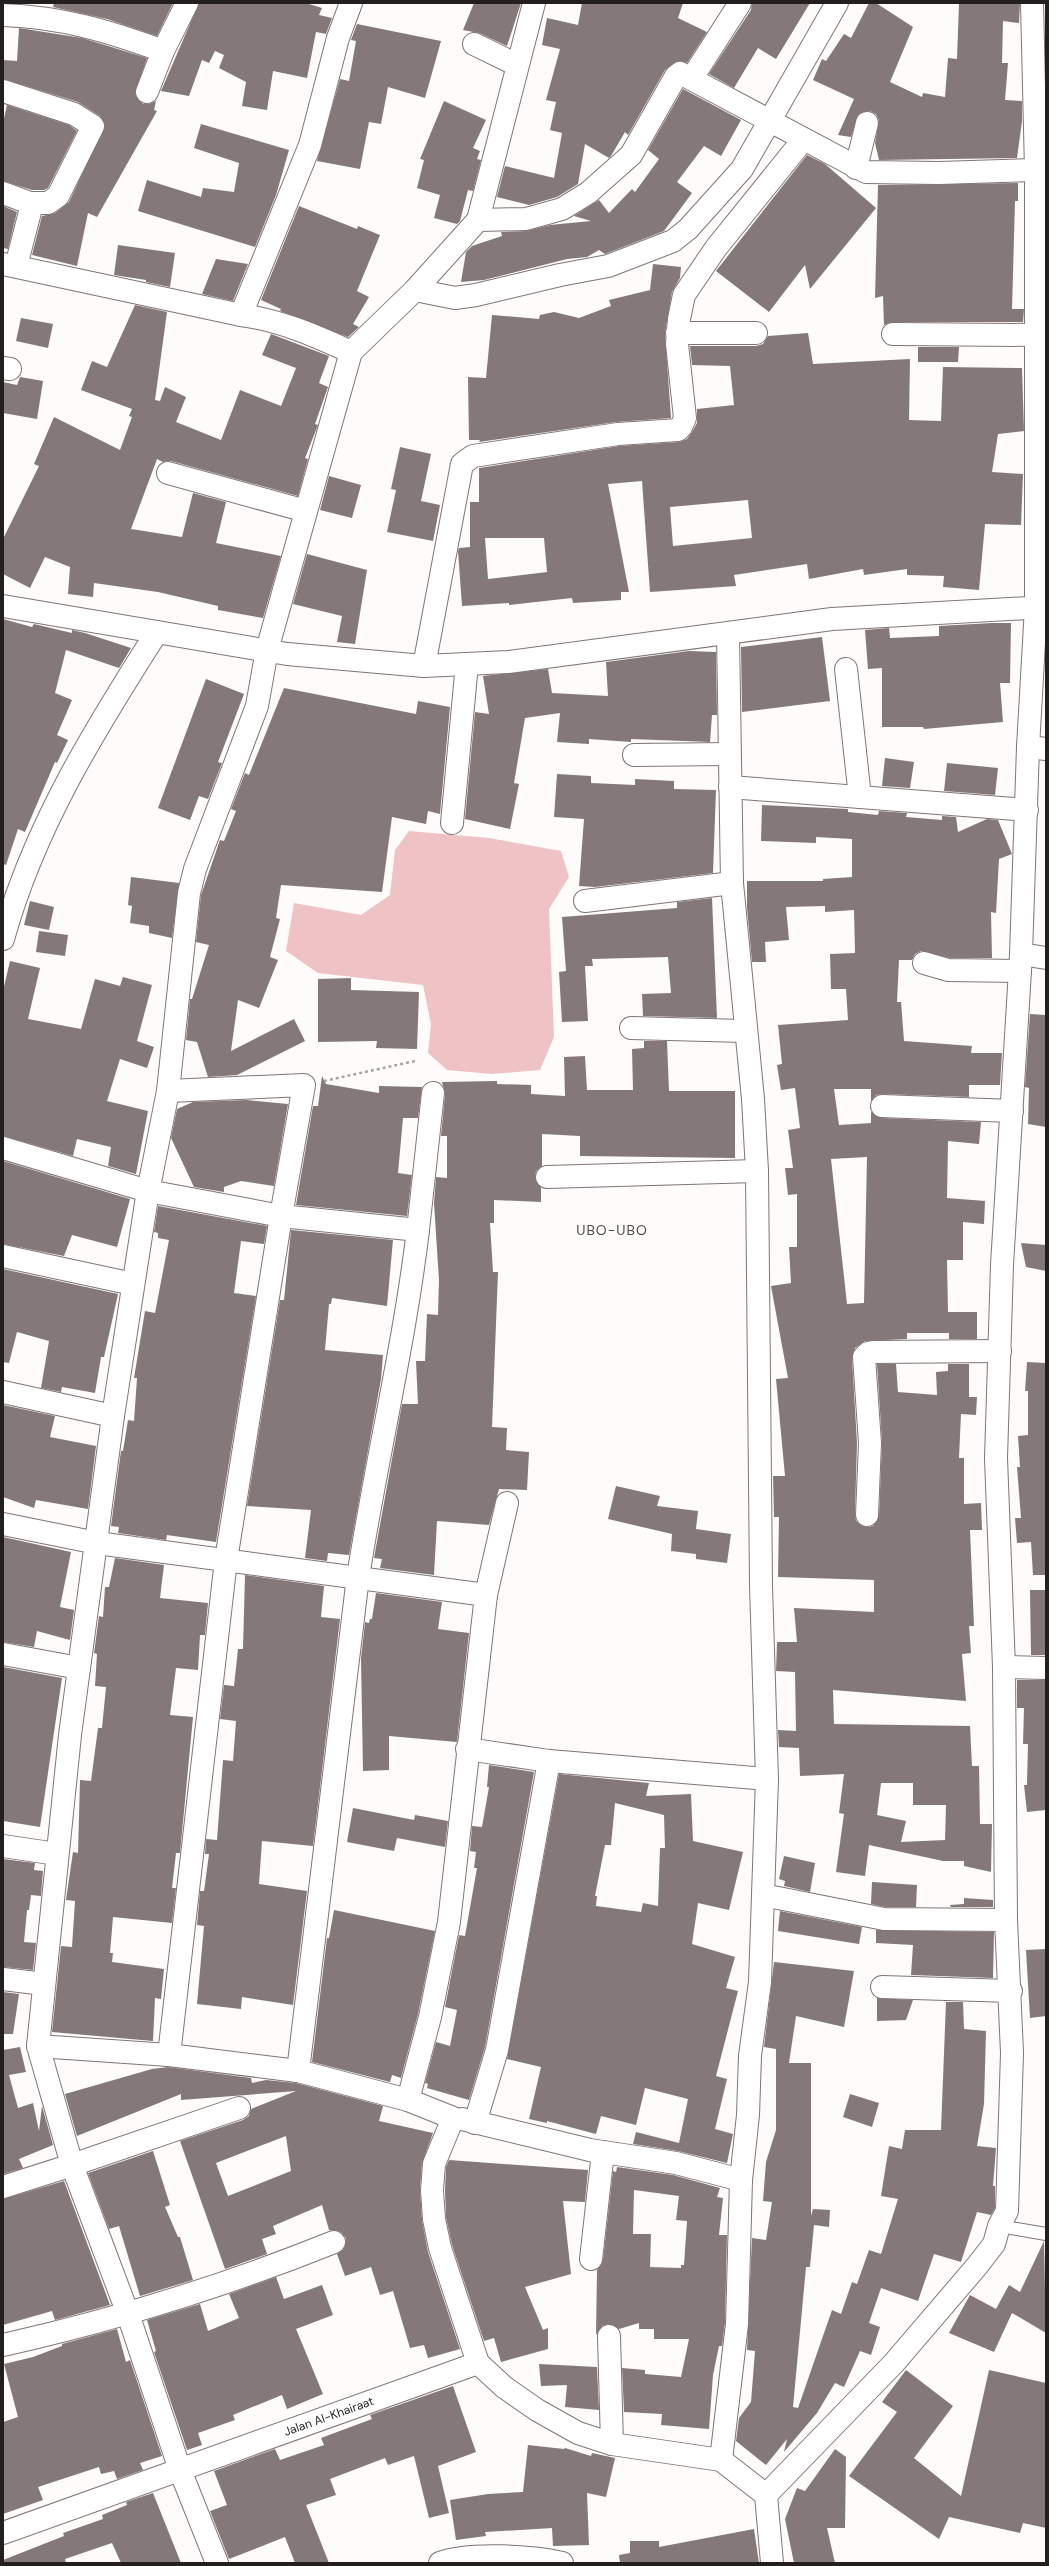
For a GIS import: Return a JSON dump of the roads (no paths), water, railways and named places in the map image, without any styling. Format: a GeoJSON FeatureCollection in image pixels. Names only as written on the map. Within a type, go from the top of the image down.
{"type":"FeatureCollection","features":[{"type":"Feature","properties":{"kind":"street"},"geometry":{"type":"LineString","coordinates":[[147,92],[163,51],[187,3]]}},
{"type":"Feature","properties":{"kind":"street"},"geometry":{"type":"LineString","coordinates":[[241,315],[310,145],[338,38],[351,3]]}},
{"type":"Feature","properties":{"kind":"street"},"geometry":{"type":"LineString","coordinates":[[217,2563],[180,2470],[128,2314],[72,2166],[38,2046],[79,1668],[113,1416],[133,1284],[148,1191],[168,1091],[189,893],[195,869],[257,706],[267,650],[351,352],[415,290],[478,220],[534,3]]}},
{"type":"Feature","properties":{"kind":"street"},"geometry":{"type":"LineString","coordinates":[[692,78],[740,3]]}},
{"type":"Feature","properties":{"kind":"street"},"geometry":{"type":"LineString","coordinates":[[415,290],[455,298],[476,295],[560,275],[608,266],[674,241],[688,229],[742,169],[772,120],[837,3]]}},
{"type":"Feature","properties":{"kind":"street"},"geometry":{"type":"LineString","coordinates":[[766,2495],[894,2363],[977,2266],[994,2244],[999,2226],[1007,2211],[1012,2053],[1011,1991],[1006,1920],[1004,1667],[996,1458],[1027,810],[1037,748],[1041,607],[1035,335],[1041,288],[1036,170],[1040,97],[1032,3]]}},
{"type":"Feature","properties":{"kind":"street"},"geometry":{"type":"LineString","coordinates":[[3,16],[49,10],[163,51]]}},
{"type":"Feature","properties":{"kind":"street"},"geometry":{"type":"LineString","coordinates":[[474,44],[517,65]]}},
{"type":"Feature","properties":{"kind":"street"},"geometry":{"type":"LineString","coordinates":[[478,220],[526,219],[562,209],[588,193],[631,155],[678,74],[683,73],[772,120],[801,138],[856,168],[866,172],[894,173],[1036,170]]}},
{"type":"Feature","properties":{"kind":"street"},"geometry":{"type":"LineString","coordinates":[[3,91],[74,114],[93,126],[58,196],[48,203],[30,203],[3,193]]}},
{"type":"Feature","properties":{"kind":"street"},"geometry":{"type":"LineString","coordinates":[[856,168],[866,123]]}},
{"type":"Feature","properties":{"kind":"street"},"geometry":{"type":"LineString","coordinates":[[424,666],[462,464],[473,456],[618,434],[678,430],[685,418],[677,333],[680,306],[687,288],[801,138]]}},
{"type":"Feature","properties":{"kind":"street"},"geometry":{"type":"LineString","coordinates":[[30,203],[30,212],[10,265],[255,317],[310,333],[351,352]]}},
{"type":"Feature","properties":{"kind":"street"},"geometry":{"type":"LineString","coordinates":[[677,333],[756,333]]}},
{"type":"Feature","properties":{"kind":"street"},"geometry":{"type":"LineString","coordinates":[[893,334],[1035,335]]}},
{"type":"Feature","properties":{"kind":"street"},"geometry":{"type":"LineString","coordinates":[[168,473],[306,511]]}},
{"type":"Feature","properties":{"kind":"street"},"geometry":{"type":"LineString","coordinates":[[3,606],[287,654],[424,666],[508,662],[832,619],[1041,607]]}},
{"type":"Feature","properties":{"kind":"street"},"geometry":{"type":"LineString","coordinates":[[3,939],[33,852],[59,796],[92,733],[157,632]]}},
{"type":"Feature","properties":{"kind":"street"},"geometry":{"type":"LineString","coordinates":[[721,2460],[737,2324],[741,2180],[748,2115],[750,2056],[760,1982],[767,1779],[761,1585],[757,1171],[753,1099],[744,1031],[732,884],[728,634]]}},
{"type":"Feature","properties":{"kind":"street"},"geometry":{"type":"LineString","coordinates":[[452,823],[467,664]]}},
{"type":"Feature","properties":{"kind":"street"},"geometry":{"type":"LineString","coordinates":[[846,669],[852,708],[860,797]]}},
{"type":"Feature","properties":{"kind":"street"},"geometry":{"type":"LineString","coordinates":[[634,755],[729,754]]}},
{"type":"Feature","properties":{"kind":"street"},"geometry":{"type":"LineString","coordinates":[[730,787],[1027,810]]}},
{"type":"Feature","properties":{"kind":"street"},"geometry":{"type":"LineString","coordinates":[[585,902],[732,884]]}},
{"type":"Feature","properties":{"kind":"street"},"geometry":{"type":"LineString","coordinates":[[924,963],[933,967],[964,971],[1046,958]]}},
{"type":"Feature","properties":{"kind":"street"},"geometry":{"type":"LineString","coordinates":[[631,1028],[744,1031]]}},
{"type":"Feature","properties":{"kind":"street"},"geometry":{"type":"LineString","coordinates":[[168,1091],[304,1085],[281,1216],[226,1560],[169,2055]]}},
{"type":"Feature","properties":{"kind":"street"},"geometry":{"type":"LineString","coordinates":[[298,2071],[358,1577],[370,1498],[400,1359],[418,1230],[433,1093]]}},
{"type":"Feature","properties":{"kind":"street"},"geometry":{"type":"LineString","coordinates":[[882,1106],[1012,1111]]}},
{"type":"Feature","properties":{"kind":"street"},"geometry":{"type":"LineString","coordinates":[[3,1148],[148,1191],[281,1216],[418,1230]]}},
{"type":"Feature","properties":{"kind":"street"},"geometry":{"type":"LineString","coordinates":[[547,1177],[757,1171]]}},
{"type":"Feature","properties":{"kind":"street"},"geometry":{"type":"LineString","coordinates":[[3,1256],[133,1284]]}},
{"type":"Feature","properties":{"kind":"street"},"geometry":{"type":"LineString","coordinates":[[867,1515],[870,1443],[864,1357],[868,1353],[873,1352],[1000,1351]]}},
{"type":"Feature","properties":{"kind":"street"},"geometry":{"type":"LineString","coordinates":[[3,1392],[113,1416]]}},
{"type":"Feature","properties":{"kind":"street"},"geometry":{"type":"LineString","coordinates":[[408,2100],[430,2018],[449,1922],[467,1749],[486,1595],[507,1503]]}},
{"type":"Feature","properties":{"kind":"street"},"geometry":{"type":"LineString","coordinates":[[3,1524],[96,1543],[486,1595]]}},
{"type":"Feature","properties":{"kind":"street"},"geometry":{"type":"LineString","coordinates":[[3,1654],[79,1668]]}},
{"type":"Feature","properties":{"kind":"street"},"geometry":{"type":"LineString","coordinates":[[1004,1667],[1046,1668]]}},
{"type":"Feature","properties":{"kind":"street"},"geometry":{"type":"LineString","coordinates":[[467,1749],[549,1761],[767,1779]]}},
{"type":"Feature","properties":{"kind":"street"},"geometry":{"type":"LineString","coordinates":[[475,2123],[497,2050],[549,1761]]}},
{"type":"Feature","properties":{"kind":"street"},"geometry":{"type":"LineString","coordinates":[[3,1846],[58,1854]]}},
{"type":"Feature","properties":{"kind":"street"},"geometry":{"type":"LineString","coordinates":[[763,1895],[884,1919],[1006,1920]]}},
{"type":"Feature","properties":{"kind":"street"},"geometry":{"type":"LineString","coordinates":[[3,1979],[44,1984]]}},
{"type":"Feature","properties":{"kind":"street"},"geometry":{"type":"LineString","coordinates":[[882,1987],[1011,1991]]}},
{"type":"Feature","properties":{"kind":"street"},"geometry":{"type":"LineString","coordinates":[[38,2046],[169,2055],[298,2071],[408,2100],[453,2118],[603,2152],[676,2163],[741,2180]]}},
{"type":"Feature","properties":{"kind":"street"},"geometry":{"type":"LineString","coordinates":[[3,2187],[72,2166],[239,2108]]}},
{"type":"Feature","properties":{"kind":"street"},"geometry":{"type":"LineString","coordinates":[[453,2118],[434,2164],[432,2190],[434,2219],[440,2248],[478,2363],[504,2387],[537,2410],[578,2433],[612,2444],[721,2460],[766,2495],[772,2563]]}},
{"type":"Feature","properties":{"kind":"street"},"geometry":{"type":"LineString","coordinates":[[591,2259],[603,2152]]}},
{"type":"Feature","properties":{"kind":"street"},"geometry":{"type":"LineString","coordinates":[[3,2344],[128,2314],[208,2288],[334,2242]]}},
{"type":"Feature","properties":{"kind":"street"},"geometry":{"type":"LineString","coordinates":[[609,2336],[612,2444]]}},
{"type":"Feature","properties":{"kind":"street","name":"Jalan Al-Khairaat"},"geometry":{"type":"LineString","coordinates":[[3,2533],[478,2363]]}},
{"type":"Feature","properties":{"kind":"street"},"geometry":{"type":"LineString","coordinates":[[440,2563],[464,2557],[520,2558],[562,2563]]}},
{"type":"Feature","properties":{"kind":"lane"},"geometry":{"type":"LineString","coordinates":[[999,2226],[1046,2234]]}},
{"type":"Feature","properties":{"kind":"district","name":"UBO-UBO"},"geometry":{"type":"Point","coordinates":[612,1230]}}]}
